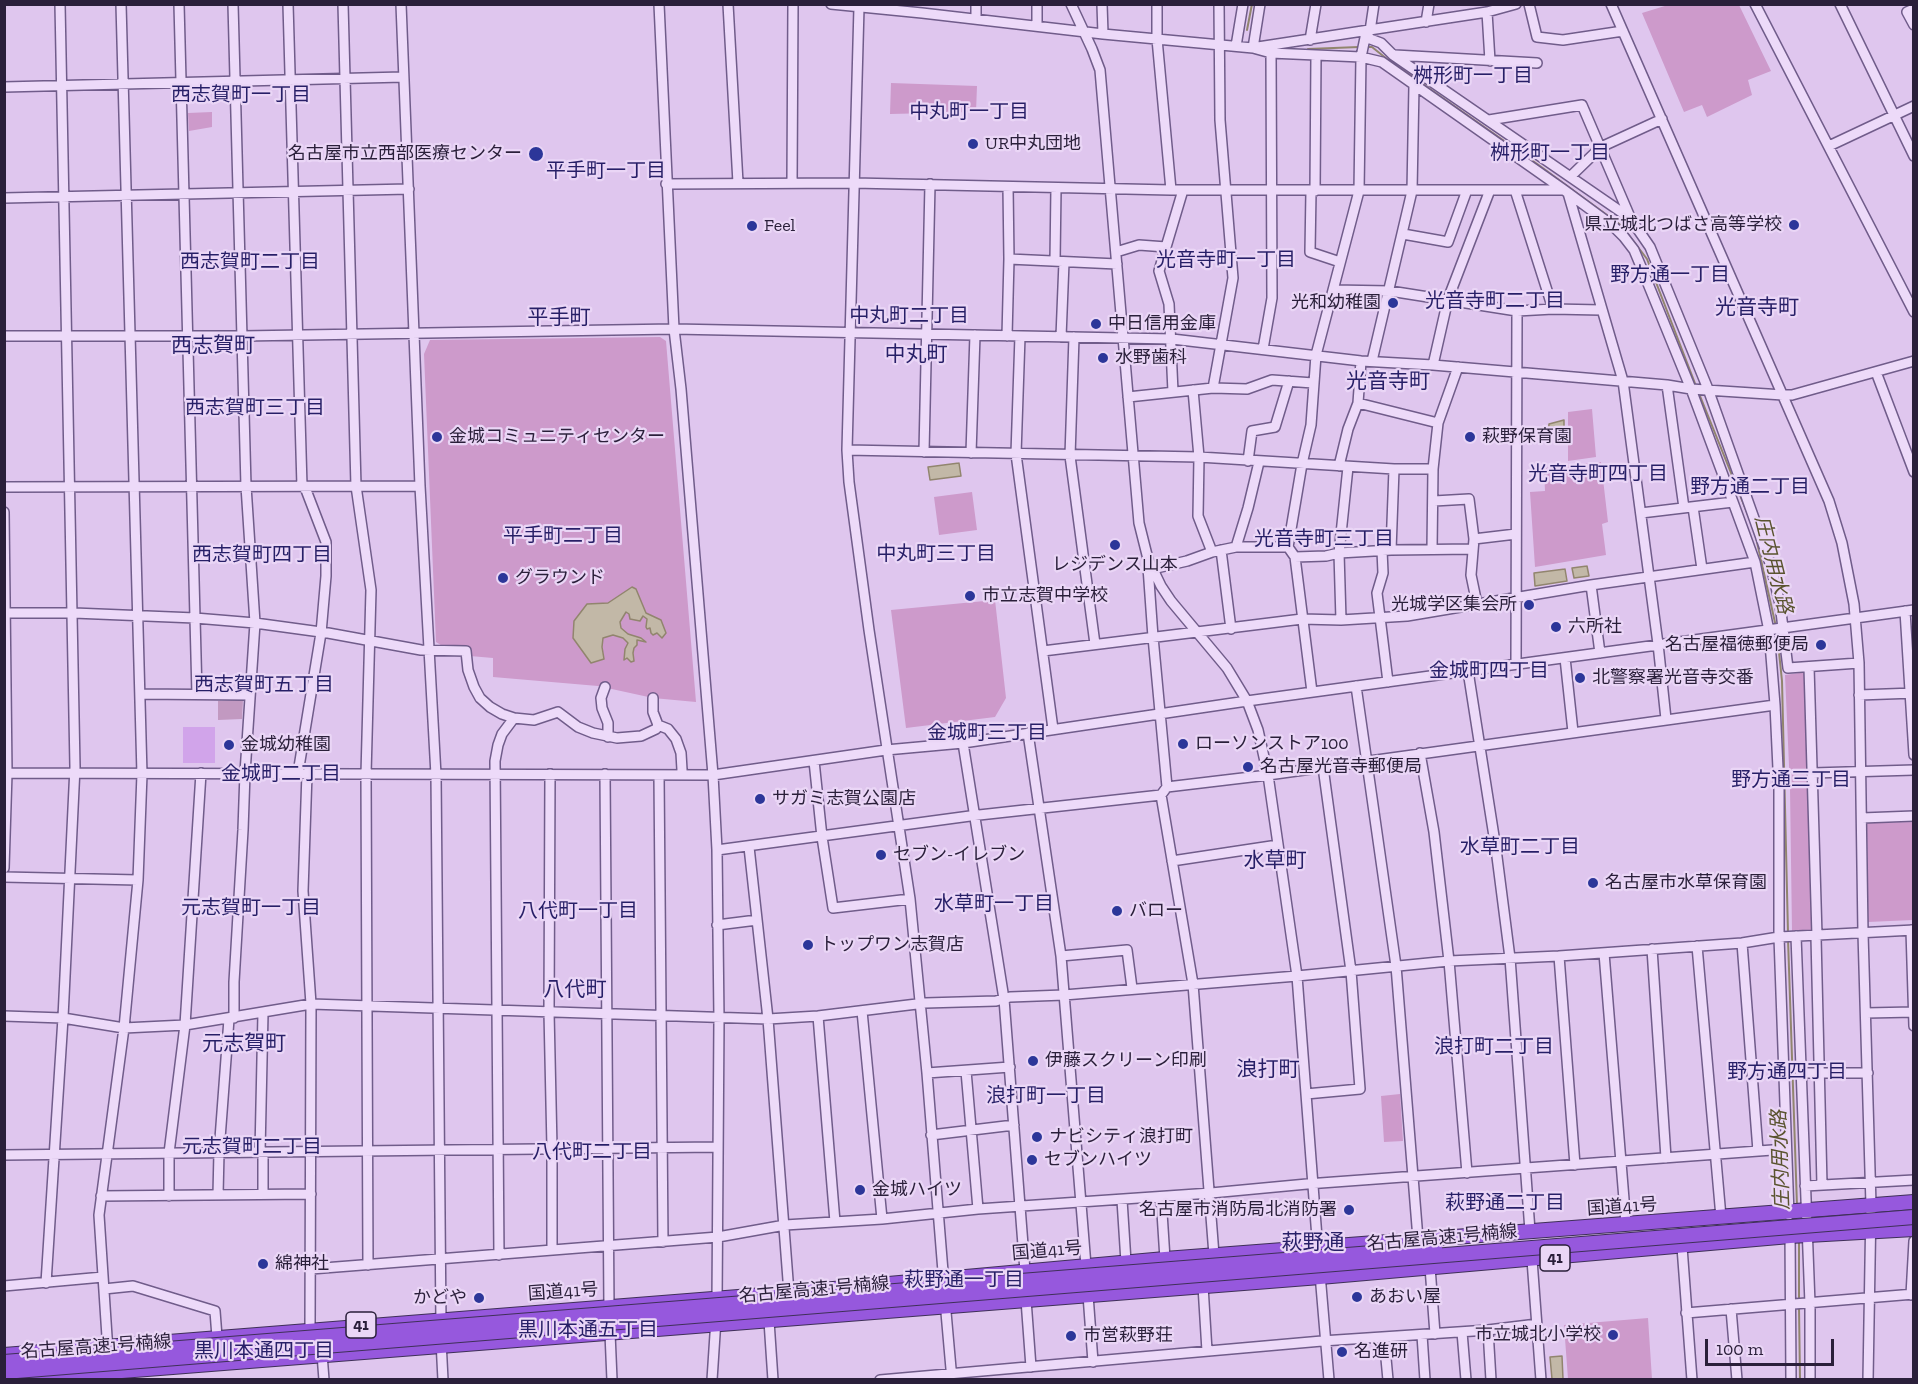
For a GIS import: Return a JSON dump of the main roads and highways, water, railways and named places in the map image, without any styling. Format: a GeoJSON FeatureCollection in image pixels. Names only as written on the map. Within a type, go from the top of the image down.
{"type":"FeatureCollection","features":[{"type":"Feature","properties":{"kind":"highway","name":"国道41号"},"geometry":{"type":"LineString","coordinates":[[4,1354],[789,1293],[1025,1270],[1721,1217],[1806,1205],[1871,1206],[1914,1202]]}},
{"type":"Feature","properties":{"kind":"highway","name":"名古屋高速1号楠線"},"geometry":{"type":"LineString","coordinates":[[4,1362],[1914,1210]]}},
{"type":"Feature","properties":{"kind":"highway","name":"名古屋高速1号楠線"},"geometry":{"type":"LineString","coordinates":[[4,1372],[1914,1217]]}},
{"type":"Feature","properties":{"kind":"highway","name":"41"},"geometry":{"type":"LineString","coordinates":[[7,1380],[109,1375],[322,1354],[1532,1260],[1790,1236],[1914,1229]]}},
{"type":"Feature","properties":{"kind":"waterway","name":"庄内用水路"},"geometry":{"type":"LineString","coordinates":[[1247,30],[1252,4]]}},
{"type":"Feature","properties":{"kind":"waterway","name":"庄内用水路"},"geometry":{"type":"LineString","coordinates":[[1308,49],[1359,47]]}},
{"type":"Feature","properties":{"kind":"waterway","name":"庄内用水路"},"geometry":{"type":"LineString","coordinates":[[1365,47],[1372,47],[1622,226],[1647,259],[1696,386]]}},
{"type":"Feature","properties":{"kind":"waterway","name":"庄内用水路"},"geometry":{"type":"LineString","coordinates":[[1698,391],[1750,520]]}},
{"type":"Feature","properties":{"kind":"waterway","name":"庄内用水路"},"geometry":{"type":"LineString","coordinates":[[1755,533],[1776,627]]}},
{"type":"Feature","properties":{"kind":"waterway","name":"庄内用水路"},"geometry":{"type":"LineString","coordinates":[[1777,633],[1782,681],[1788,933]]}},
{"type":"Feature","properties":{"kind":"waterway","name":"庄内用水路"},"geometry":{"type":"LineString","coordinates":[[1788,939],[1797,1206]]}},
{"type":"Feature","properties":{"kind":"waterway","name":"庄内用水路"},"geometry":{"type":"LineString","coordinates":[[1799,1241],[1799,1302]]}},
{"type":"Feature","properties":{"kind":"waterway","name":"庄内用水路"},"geometry":{"type":"LineString","coordinates":[[1799,1307],[1800,1380]]}},
{"type":"Feature","properties":{"kind":"place","name":"UR中丸団地"},"geometry":{"type":"Point","coordinates":[973,144]}},
{"type":"Feature","properties":{"kind":"place","name":"名古屋市立西部医療センター"},"geometry":{"type":"Point","coordinates":[536,154]}},
{"type":"Feature","properties":{"kind":"place","name":"県立城北つばさ高等学校"},"geometry":{"type":"Point","coordinates":[1794,225]}},
{"type":"Feature","properties":{"kind":"place","name":"Feel"},"geometry":{"type":"Point","coordinates":[752,226]}},
{"type":"Feature","properties":{"kind":"place","name":"光和幼稚園"},"geometry":{"type":"Point","coordinates":[1393,303]}},
{"type":"Feature","properties":{"kind":"place","name":"中日信用金庫"},"geometry":{"type":"Point","coordinates":[1096,324]}},
{"type":"Feature","properties":{"kind":"place","name":"水野歯科"},"geometry":{"type":"Point","coordinates":[1103,358]}},
{"type":"Feature","properties":{"kind":"place","name":"金城コミュニティセンター"},"geometry":{"type":"Point","coordinates":[437,437]}},
{"type":"Feature","properties":{"kind":"place","name":"萩野保育園"},"geometry":{"type":"Point","coordinates":[1470,437]}},
{"type":"Feature","properties":{"kind":"place","name":"レジデンス山本"},"geometry":{"type":"Point","coordinates":[1115,545]}},
{"type":"Feature","properties":{"kind":"place","name":"グラウンド"},"geometry":{"type":"Point","coordinates":[503,578]}},
{"type":"Feature","properties":{"kind":"place","name":"市立志賀中学校"},"geometry":{"type":"Point","coordinates":[970,596]}},
{"type":"Feature","properties":{"kind":"place","name":"光城学区集会所"},"geometry":{"type":"Point","coordinates":[1529,605]}},
{"type":"Feature","properties":{"kind":"place","name":"六所社"},"geometry":{"type":"Point","coordinates":[1556,627]}},
{"type":"Feature","properties":{"kind":"place","name":"名古屋福徳郵便局"},"geometry":{"type":"Point","coordinates":[1821,645]}},
{"type":"Feature","properties":{"kind":"place","name":"北警察署光音寺交番"},"geometry":{"type":"Point","coordinates":[1580,678]}},
{"type":"Feature","properties":{"kind":"place","name":"ローソンストア100"},"geometry":{"type":"Point","coordinates":[1183,744]}},
{"type":"Feature","properties":{"kind":"place","name":"金城幼稚園"},"geometry":{"type":"Point","coordinates":[229,745]}},
{"type":"Feature","properties":{"kind":"place","name":"名古屋光音寺郵便局"},"geometry":{"type":"Point","coordinates":[1248,767]}},
{"type":"Feature","properties":{"kind":"place","name":"サガミ志賀公園店"},"geometry":{"type":"Point","coordinates":[760,799]}},
{"type":"Feature","properties":{"kind":"place","name":"セブン-イレブン"},"geometry":{"type":"Point","coordinates":[881,855]}},
{"type":"Feature","properties":{"kind":"place","name":"名古屋市水草保育園"},"geometry":{"type":"Point","coordinates":[1593,883]}},
{"type":"Feature","properties":{"kind":"place","name":"バロー"},"geometry":{"type":"Point","coordinates":[1117,911]}},
{"type":"Feature","properties":{"kind":"place","name":"トップワン志賀店"},"geometry":{"type":"Point","coordinates":[808,945]}},
{"type":"Feature","properties":{"kind":"place","name":"伊藤スクリーン印刷"},"geometry":{"type":"Point","coordinates":[1033,1061]}},
{"type":"Feature","properties":{"kind":"place","name":"ナビシティ浪打町"},"geometry":{"type":"Point","coordinates":[1037,1137]}},
{"type":"Feature","properties":{"kind":"place","name":"セブンハイツ"},"geometry":{"type":"Point","coordinates":[1032,1160]}},
{"type":"Feature","properties":{"kind":"place","name":"金城ハイツ"},"geometry":{"type":"Point","coordinates":[860,1190]}},
{"type":"Feature","properties":{"kind":"place","name":"名古屋市消防局北消防署"},"geometry":{"type":"Point","coordinates":[1349,1210]}},
{"type":"Feature","properties":{"kind":"place","name":"綿神社"},"geometry":{"type":"Point","coordinates":[263,1264]}},
{"type":"Feature","properties":{"kind":"place","name":"あおい屋"},"geometry":{"type":"Point","coordinates":[1357,1297]}},
{"type":"Feature","properties":{"kind":"place","name":"かどや"},"geometry":{"type":"Point","coordinates":[479,1298]}},
{"type":"Feature","properties":{"kind":"place","name":"市立城北小学校"},"geometry":{"type":"Point","coordinates":[1613,1335]}},
{"type":"Feature","properties":{"kind":"place","name":"市営萩野荘"},"geometry":{"type":"Point","coordinates":[1071,1336]}},
{"type":"Feature","properties":{"kind":"place","name":"名進研"},"geometry":{"type":"Point","coordinates":[1342,1352]}},
{"type":"Feature","properties":{"kind":"district","name":"桝形町一丁目"},"geometry":{"type":"Point","coordinates":[1473,76]}},
{"type":"Feature","properties":{"kind":"district","name":"西志賀町一丁目"},"geometry":{"type":"Point","coordinates":[241,95]}},
{"type":"Feature","properties":{"kind":"district","name":"中丸町一丁目"},"geometry":{"type":"Point","coordinates":[969,112]}},
{"type":"Feature","properties":{"kind":"district","name":"桝形町一丁目"},"geometry":{"type":"Point","coordinates":[1550,153]}},
{"type":"Feature","properties":{"kind":"district","name":"平手町一丁目"},"geometry":{"type":"Point","coordinates":[606,171]}},
{"type":"Feature","properties":{"kind":"district","name":"光音寺町一丁目"},"geometry":{"type":"Point","coordinates":[1226,260]}},
{"type":"Feature","properties":{"kind":"district","name":"西志賀町二丁目"},"geometry":{"type":"Point","coordinates":[250,262]}},
{"type":"Feature","properties":{"kind":"district","name":"野方通一丁目"},"geometry":{"type":"Point","coordinates":[1670,275]}},
{"type":"Feature","properties":{"kind":"district","name":"光音寺町二丁目"},"geometry":{"type":"Point","coordinates":[1495,301]}},
{"type":"Feature","properties":{"kind":"district","name":"光音寺町"},"geometry":{"type":"Point","coordinates":[1757,308]}},
{"type":"Feature","properties":{"kind":"district","name":"中丸町二丁目"},"geometry":{"type":"Point","coordinates":[909,316]}},
{"type":"Feature","properties":{"kind":"district","name":"平手町"},"geometry":{"type":"Point","coordinates":[559,318]}},
{"type":"Feature","properties":{"kind":"district","name":"西志賀町"},"geometry":{"type":"Point","coordinates":[213,346]}},
{"type":"Feature","properties":{"kind":"district","name":"中丸町"},"geometry":{"type":"Point","coordinates":[916,355]}},
{"type":"Feature","properties":{"kind":"district","name":"光音寺町"},"geometry":{"type":"Point","coordinates":[1388,382]}},
{"type":"Feature","properties":{"kind":"district","name":"西志賀町三丁目"},"geometry":{"type":"Point","coordinates":[255,408]}},
{"type":"Feature","properties":{"kind":"district","name":"光音寺町四丁目"},"geometry":{"type":"Point","coordinates":[1598,474]}},
{"type":"Feature","properties":{"kind":"district","name":"野方通二丁目"},"geometry":{"type":"Point","coordinates":[1750,487]}},
{"type":"Feature","properties":{"kind":"district","name":"平手町二丁目"},"geometry":{"type":"Point","coordinates":[563,536]}},
{"type":"Feature","properties":{"kind":"district","name":"光音寺町三丁目"},"geometry":{"type":"Point","coordinates":[1324,539]}},
{"type":"Feature","properties":{"kind":"district","name":"中丸町三丁目"},"geometry":{"type":"Point","coordinates":[936,554]}},
{"type":"Feature","properties":{"kind":"district","name":"西志賀町四丁目"},"geometry":{"type":"Point","coordinates":[262,555]}},
{"type":"Feature","properties":{"kind":"district","name":"金城町四丁目"},"geometry":{"type":"Point","coordinates":[1489,671]}},
{"type":"Feature","properties":{"kind":"district","name":"西志賀町五丁目"},"geometry":{"type":"Point","coordinates":[264,685]}},
{"type":"Feature","properties":{"kind":"district","name":"金城町三丁目"},"geometry":{"type":"Point","coordinates":[987,733]}},
{"type":"Feature","properties":{"kind":"district","name":"金城町二丁目"},"geometry":{"type":"Point","coordinates":[281,774]}},
{"type":"Feature","properties":{"kind":"district","name":"野方通三丁目"},"geometry":{"type":"Point","coordinates":[1791,780]}},
{"type":"Feature","properties":{"kind":"district","name":"水草町二丁目"},"geometry":{"type":"Point","coordinates":[1520,847]}},
{"type":"Feature","properties":{"kind":"district","name":"水草町"},"geometry":{"type":"Point","coordinates":[1275,861]}},
{"type":"Feature","properties":{"kind":"district","name":"水草町一丁目"},"geometry":{"type":"Point","coordinates":[994,904]}},
{"type":"Feature","properties":{"kind":"district","name":"元志賀町一丁目"},"geometry":{"type":"Point","coordinates":[251,908]}},
{"type":"Feature","properties":{"kind":"district","name":"八代町一丁目"},"geometry":{"type":"Point","coordinates":[578,911]}},
{"type":"Feature","properties":{"kind":"district","name":"八代町"},"geometry":{"type":"Point","coordinates":[575,990]}},
{"type":"Feature","properties":{"kind":"district","name":"元志賀町"},"geometry":{"type":"Point","coordinates":[244,1044]}},
{"type":"Feature","properties":{"kind":"district","name":"浪打町二丁目"},"geometry":{"type":"Point","coordinates":[1494,1047]}},
{"type":"Feature","properties":{"kind":"district","name":"浪打町"},"geometry":{"type":"Point","coordinates":[1268,1070]}},
{"type":"Feature","properties":{"kind":"district","name":"野方通四丁目"},"geometry":{"type":"Point","coordinates":[1787,1072]}},
{"type":"Feature","properties":{"kind":"district","name":"浪打町一丁目"},"geometry":{"type":"Point","coordinates":[1046,1096]}},
{"type":"Feature","properties":{"kind":"district","name":"元志賀町二丁目"},"geometry":{"type":"Point","coordinates":[252,1147]}},
{"type":"Feature","properties":{"kind":"district","name":"八代町二丁目"},"geometry":{"type":"Point","coordinates":[592,1152]}},
{"type":"Feature","properties":{"kind":"district","name":"萩野通二丁目"},"geometry":{"type":"Point","coordinates":[1505,1203]}},
{"type":"Feature","properties":{"kind":"district","name":"萩野通"},"geometry":{"type":"Point","coordinates":[1313,1243]}},
{"type":"Feature","properties":{"kind":"district","name":"萩野通一丁目"},"geometry":{"type":"Point","coordinates":[964,1280]}},
{"type":"Feature","properties":{"kind":"district","name":"黒川本通五丁目"},"geometry":{"type":"Point","coordinates":[588,1330]}},
{"type":"Feature","properties":{"kind":"district","name":"黒川本通四丁目"},"geometry":{"type":"Point","coordinates":[264,1351]}}]}
